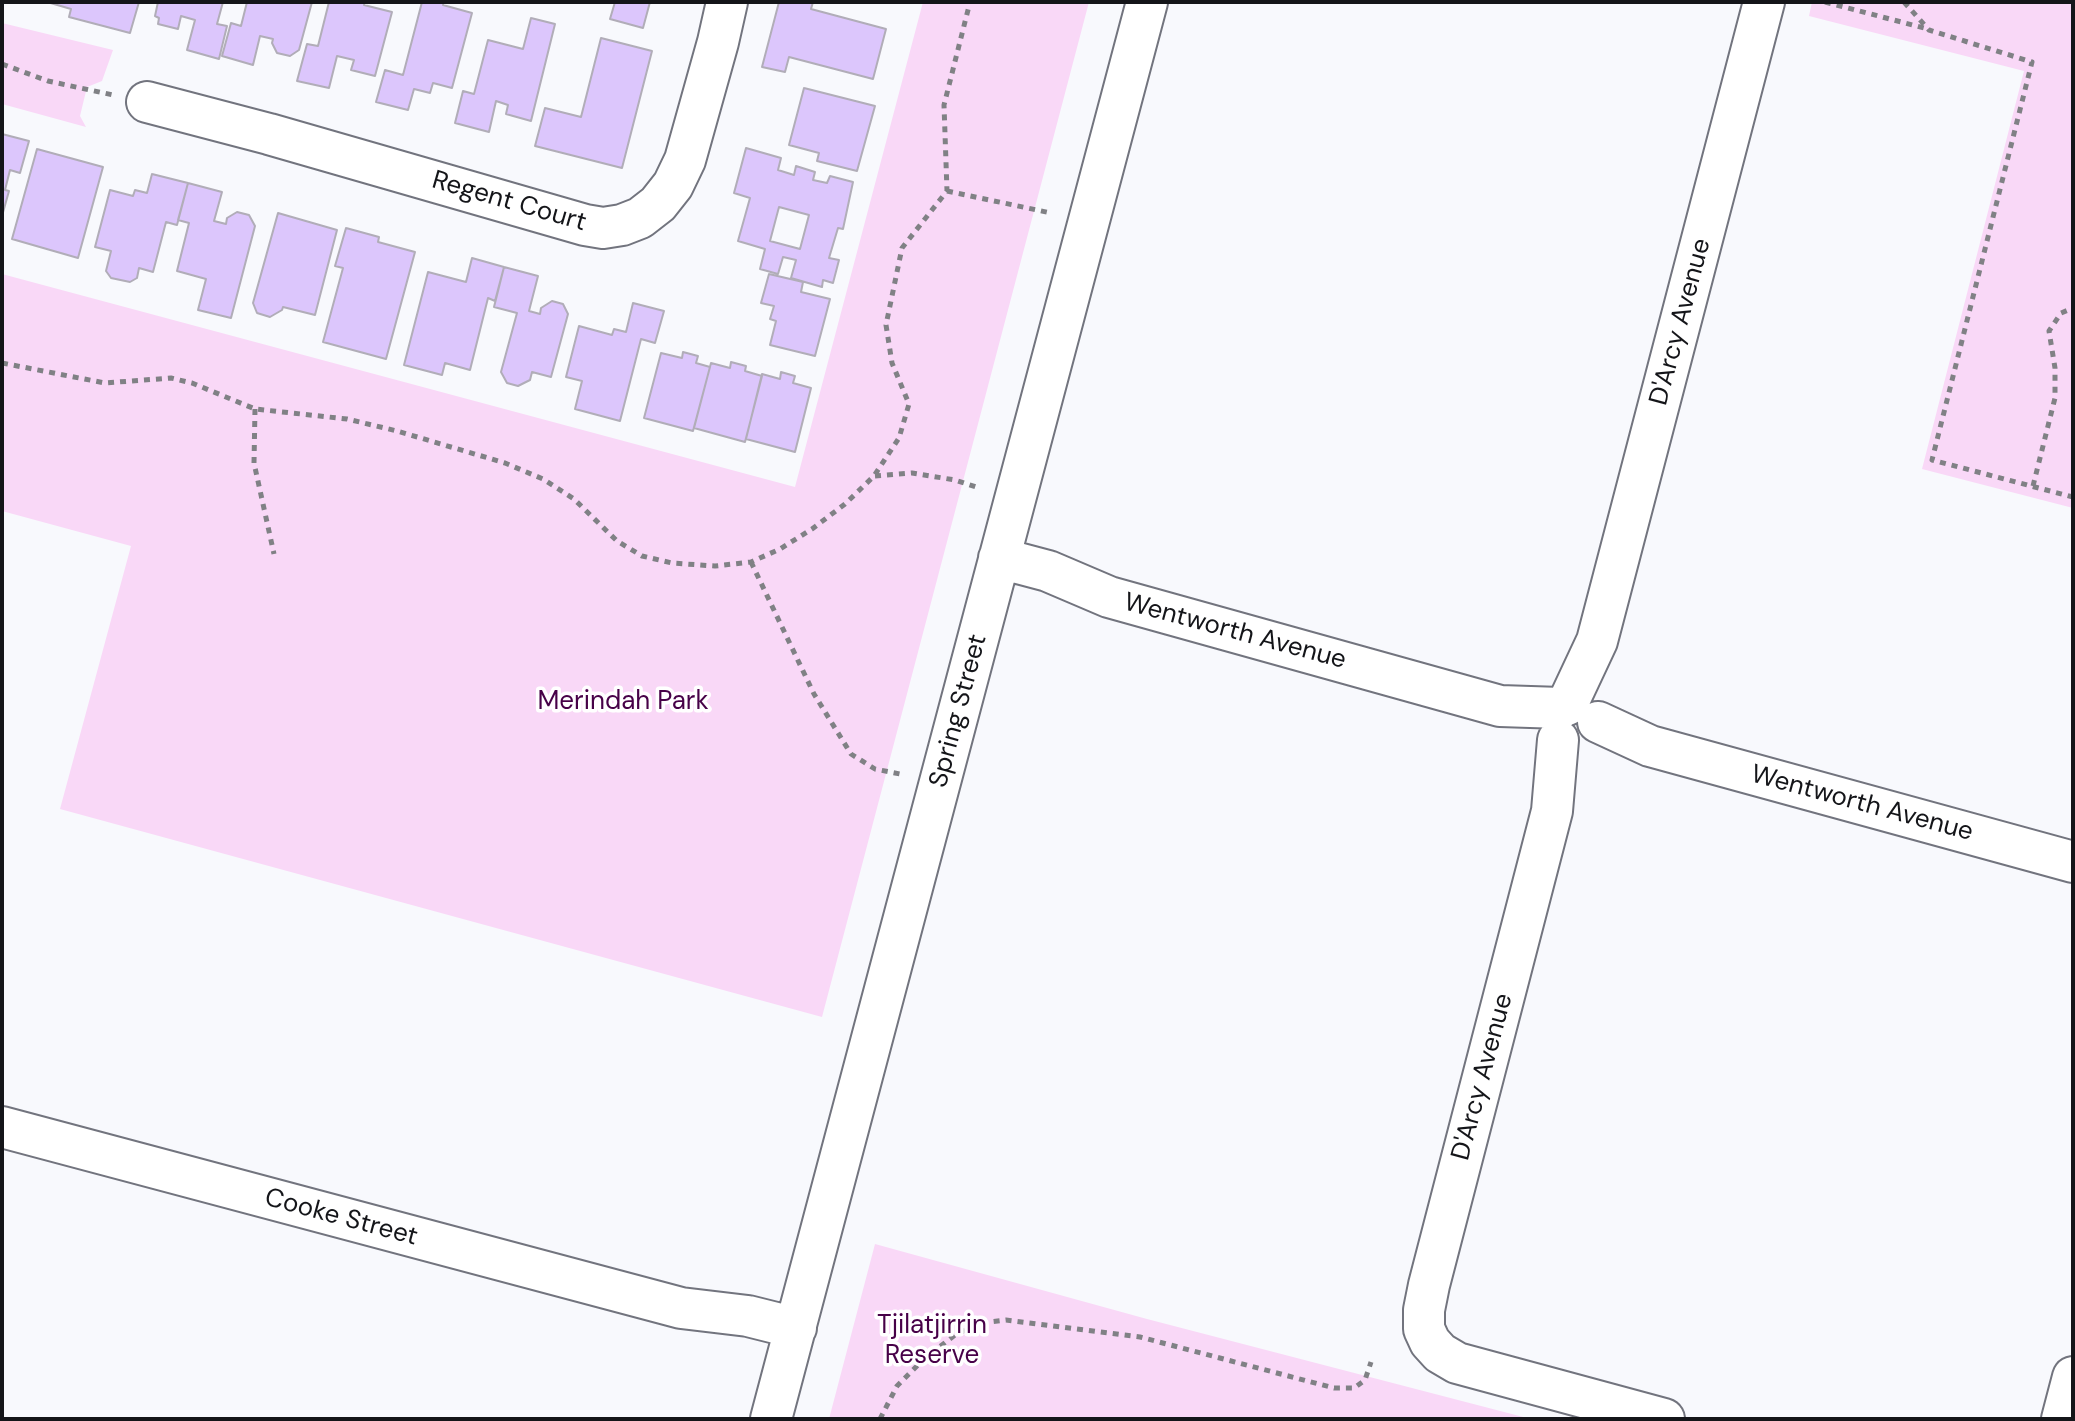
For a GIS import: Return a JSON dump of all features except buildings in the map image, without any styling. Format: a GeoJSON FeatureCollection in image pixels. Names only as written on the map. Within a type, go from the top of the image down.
{"type":"FeatureCollection","features":[{"type":"Feature","properties":{"kind":"street","name":"Regent Court"},"geometry":{"type":"LineString","coordinates":[[147,102],[585,225],[603,228],[622,225],[640,218],[658,204],[673,185],[685,160],[727,2]]}},
{"type":"Feature","properties":{"kind":"street","name":"Spring Street"},"geometry":{"type":"LineString","coordinates":[[771,1419],[1147,2]]}},
{"type":"Feature","properties":{"kind":"street","name":"D'Arcy Avenue"},"geometry":{"type":"LineString","coordinates":[[1664,1419],[1457,1363],[1440,1353],[1430,1342],[1424,1329],[1424,1310],[1764,2]]}},
{"type":"Feature","properties":{"kind":"street","name":"Wentworth Avenue"},"geometry":{"type":"LineString","coordinates":[[997,568],[1043,589],[1109,597],[2073,862]]}},
{"type":"Feature","properties":{"kind":"street","name":"Cooke Street"},"geometry":{"type":"LineString","coordinates":[[2,1127],[681,1308],[743,1336],[793,1339]]}},
{"type":"Feature","properties":{"kind":"street"},"geometry":{"type":"LineString","coordinates":[[2062,1419],[2073,1377]]}},
{"type":"Feature","properties":{"kind":"path"},"geometry":{"type":"LineString","coordinates":[[2,363],[105,383],[171,378],[192,383],[255,409],[347,419],[397,431],[505,463],[543,479],[574,499],[617,541],[642,556],[672,563],[715,566],[751,562],[780,549],[845,504],[874,476],[899,438],[909,404],[892,363],[886,325],[902,248],[947,191],[944,105],[970,2]]}},
{"type":"Feature","properties":{"kind":"path"},"geometry":{"type":"LineString","coordinates":[[1825,2],[2032,62],[1932,460],[2073,497]]}},
{"type":"Feature","properties":{"kind":"path"},"geometry":{"type":"LineString","coordinates":[[1904,2],[1929,30]]}},
{"type":"Feature","properties":{"kind":"path"},"geometry":{"type":"LineString","coordinates":[[2,64],[48,81],[147,102]]}},
{"type":"Feature","properties":{"kind":"path"},"geometry":{"type":"LineString","coordinates":[[947,191],[1089,222]]}},
{"type":"Feature","properties":{"kind":"path"},"geometry":{"type":"LineString","coordinates":[[2033,486],[2055,398],[2055,368],[2049,331],[2061,313],[2073,308]]}},
{"type":"Feature","properties":{"kind":"path"},"geometry":{"type":"LineString","coordinates":[[255,409],[254,463],[274,554]]}},
{"type":"Feature","properties":{"kind":"path"},"geometry":{"type":"LineString","coordinates":[[874,476],[912,473],[955,480],[1016,501]]}},
{"type":"Feature","properties":{"kind":"path"},"geometry":{"type":"LineString","coordinates":[[751,562],[814,694],[851,754],[875,769],[941,782]]}},
{"type":"Feature","properties":{"kind":"path"},"geometry":{"type":"LineString","coordinates":[[880,1419],[897,1386],[925,1358],[955,1335],[980,1323],[993,1321],[1006,1320],[1140,1337],[1334,1388],[1354,1388],[1365,1380],[1371,1362]]}},
{"type":"Feature","properties":{"kind":"green space","name":"Merindah Park"},"geometry":{"type":"Polygon","coordinates":[[[923,2],[1089,2],[822,1017],[60,809],[131,546],[2,511],[2,274],[795,487],[923,2]]]}},
{"type":"Feature","properties":{"kind":"green space"},"geometry":{"type":"Polygon","coordinates":[[[1812,2],[2073,2],[2073,508],[1922,469],[2024,71],[1809,16],[1812,2]]]}},
{"type":"Feature","properties":{"kind":"green space"},"geometry":{"type":"Polygon","coordinates":[[[2,23],[113,50],[102,81],[87,87],[80,116],[86,127],[2,104],[2,23]]]}},
{"type":"Feature","properties":{"kind":"green space","name":"Tjilatjirrin Reserve"},"geometry":{"type":"Polygon","coordinates":[[[875,1244],[1147,1319],[1531,1419],[829,1419],[875,1244]]]}}]}
